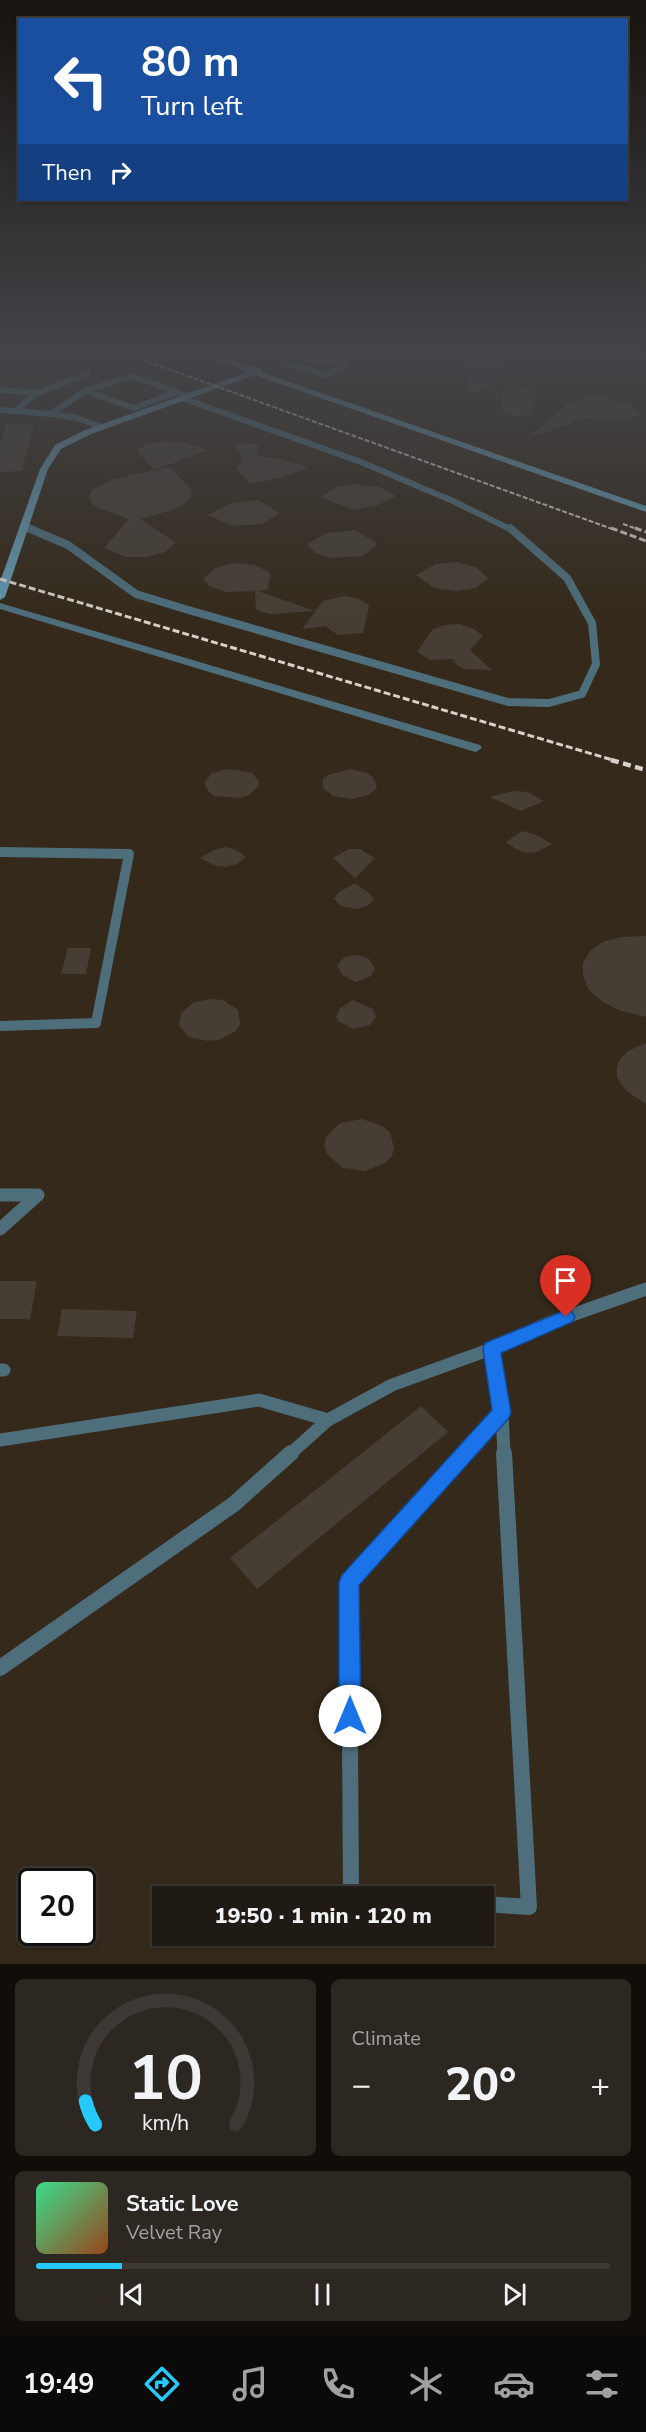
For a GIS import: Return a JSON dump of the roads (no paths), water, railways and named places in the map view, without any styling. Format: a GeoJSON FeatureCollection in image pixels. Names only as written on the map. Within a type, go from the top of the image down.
{"type":"FeatureCollection","features":[{"type":"Feature","properties":{"kind":"main road"},"geometry":{"type":"LineString","coordinates":[[0,597],[45,469],[55,451],[65,444]]}},
{"type":"Feature","properties":{"kind":"main road"},"geometry":{"type":"LineString","coordinates":[[463,444],[646,509]]}},
{"type":"Feature","properties":{"kind":"street"},"geometry":{"type":"LineString","coordinates":[[0,606],[476,748]]}},
{"type":"Feature","properties":{"kind":"lane"},"geometry":{"type":"LineString","coordinates":[[25,527],[68,545],[136,594],[184,609],[508,702],[549,703],[582,694],[596,664],[592,623],[567,578],[511,529],[453,501],[312,444]]}},
{"type":"Feature","properties":{"kind":"lane"},"geometry":{"type":"LineString","coordinates":[[0,852],[129,854],[96,1023],[0,1026]]}},
{"type":"Feature","properties":{"kind":"lane"},"geometry":{"type":"LineString","coordinates":[[0,1195],[38,1195],[0,1229]]}},
{"type":"Feature","properties":{"kind":"lane"},"geometry":{"type":"LineString","coordinates":[[0,1668],[234,1504],[328,1420],[392,1385],[491,1349],[546,1324],[646,1289]]}},
{"type":"Feature","properties":{"kind":"lane"},"geometry":{"type":"LineString","coordinates":[[491,1349],[502,1413],[529,1907],[494,1905]]}},
{"type":"Feature","properties":{"kind":"lane"},"geometry":{"type":"LineString","coordinates":[[0,1440],[259,1400],[328,1420]]}},
{"type":"Feature","properties":{"kind":"lane"},"geometry":{"type":"LineString","coordinates":[[351,1886],[349,1582],[502,1413]]}},
{"type":"Feature","properties":{"kind":"railway"},"geometry":{"type":"LineString","coordinates":[[375,444],[615,530]]}},
{"type":"Feature","properties":{"kind":"railway"},"geometry":{"type":"LineString","coordinates":[[623,524],[640,530]]}},
{"type":"Feature","properties":{"kind":"railway"},"geometry":{"type":"LineString","coordinates":[[611,528],[646,541]]}},
{"type":"Feature","properties":{"kind":"railway"},"geometry":{"type":"LineString","coordinates":[[635,528],[646,532]]}},
{"type":"Feature","properties":{"kind":"railway"},"geometry":{"type":"LineString","coordinates":[[0,579],[616,761]]}},
{"type":"Feature","properties":{"kind":"railway"},"geometry":{"type":"LineString","coordinates":[[611,760],[646,770]]}}]}
